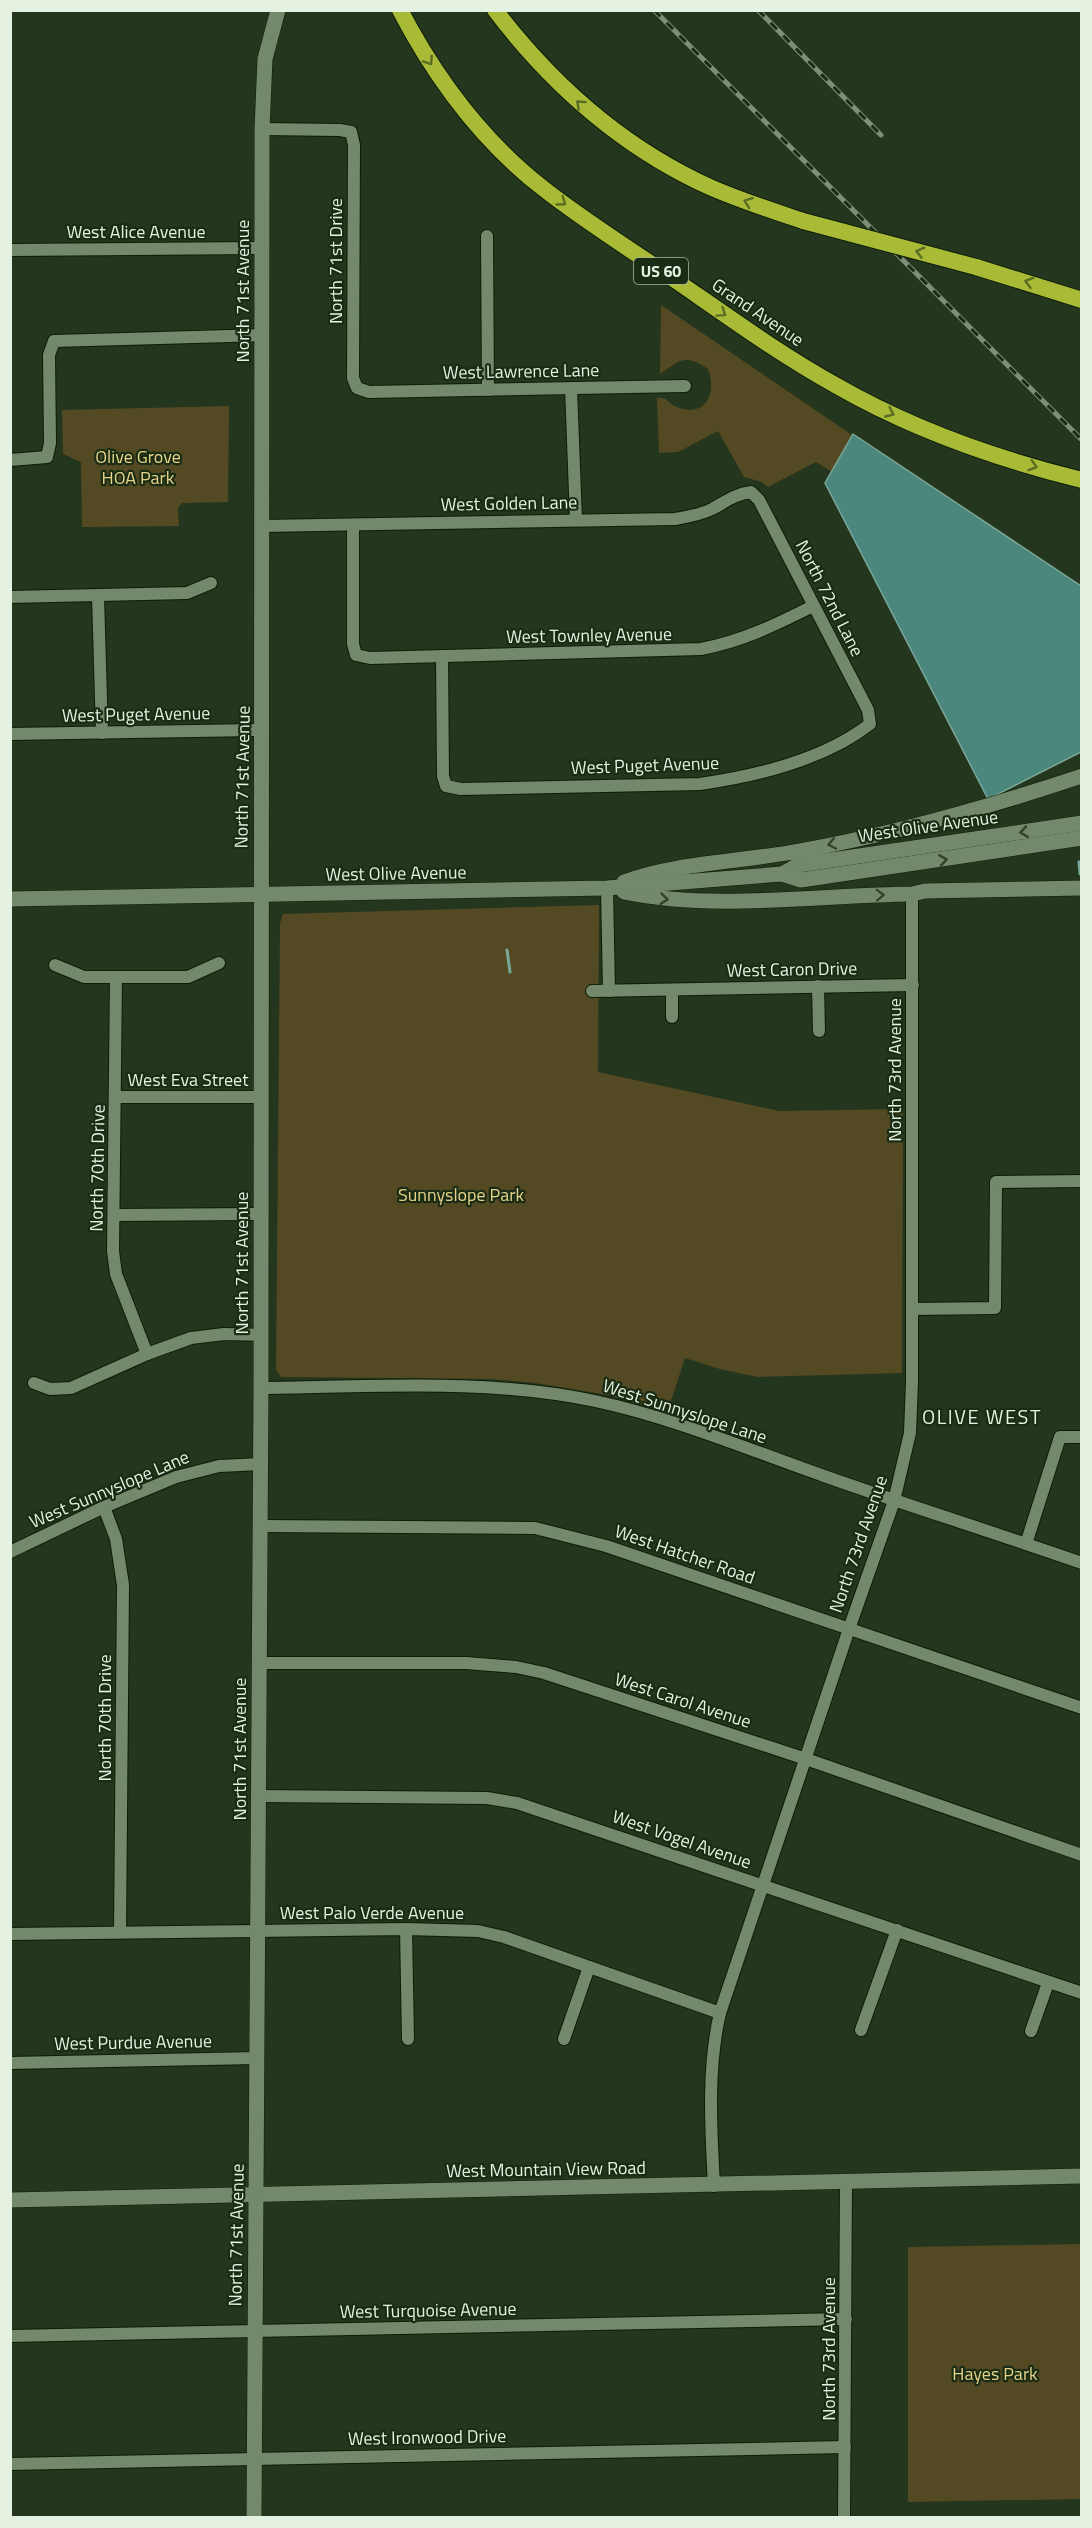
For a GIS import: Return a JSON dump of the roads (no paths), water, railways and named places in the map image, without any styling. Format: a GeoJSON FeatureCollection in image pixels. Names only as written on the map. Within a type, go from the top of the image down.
{"type":"FeatureCollection","features":[{"type":"Feature","properties":{"kind":"highway","name":"Grand Avenue"},"geometry":{"type":"LineString","coordinates":[[400,10],[438,76],[487,137],[529,177],[572,210],[769,344],[847,392],[904,420],[986,452],[1082,480]]}},
{"type":"Feature","properties":{"kind":"highway"},"geometry":{"type":"LineString","coordinates":[[495,10],[565,90],[596,118],[634,144],[711,188],[803,220],[976,267],[1082,300]]}},
{"type":"Feature","properties":{"kind":"street","name":"North 71st Avenue"},"geometry":{"type":"LineString","coordinates":[[254,2517],[261,1388],[262,129],[265,59],[278,10]]}},
{"type":"Feature","properties":{"kind":"street","name":"North 71st Drive"},"geometry":{"type":"LineString","coordinates":[[262,129],[351,132],[354,145],[353,378],[357,388]]}},
{"type":"Feature","properties":{"kind":"street"},"geometry":{"type":"LineString","coordinates":[[487,236],[488,390]]}},
{"type":"Feature","properties":{"kind":"street","name":"West Alice Avenue"},"geometry":{"type":"LineString","coordinates":[[10,250],[261,248]]}},
{"type":"Feature","properties":{"kind":"street"},"geometry":{"type":"LineString","coordinates":[[10,460],[47,457],[50,443],[49,355],[54,341],[263,335]]}},
{"type":"Feature","properties":{"kind":"street","name":"West Lawrence Lane"},"geometry":{"type":"LineString","coordinates":[[357,388],[369,392],[685,386]]}},
{"type":"Feature","properties":{"kind":"street"},"geometry":{"type":"LineString","coordinates":[[572,388],[576,520]]}},
{"type":"Feature","properties":{"kind":"street","name":"West Golden Lane"},"geometry":{"type":"LineString","coordinates":[[262,526],[675,519],[711,510],[737,494],[750,492]]}},
{"type":"Feature","properties":{"kind":"street","name":"North 72nd Lane"},"geometry":{"type":"LineString","coordinates":[[750,492],[759,500],[868,710],[870,724]]}},
{"type":"Feature","properties":{"kind":"street","name":"West Townley Avenue"},"geometry":{"type":"LineString","coordinates":[[353,525],[353,644],[356,655],[370,658],[701,649],[733,643],[813,606]]}},
{"type":"Feature","properties":{"kind":"street"},"geometry":{"type":"LineString","coordinates":[[10,597],[187,594],[211,583]]}},
{"type":"Feature","properties":{"kind":"street"},"geometry":{"type":"LineString","coordinates":[[98,596],[102,733]]}},
{"type":"Feature","properties":{"kind":"street","name":"West Puget Avenue"},"geometry":{"type":"LineString","coordinates":[[442,656],[443,776],[446,786],[472,789],[700,784],[754,775],[792,764],[859,732],[870,724]]}},
{"type":"Feature","properties":{"kind":"street","name":"West Puget Avenue"},"geometry":{"type":"LineString","coordinates":[[10,734],[262,730]]}},
{"type":"Feature","properties":{"kind":"street"},"geometry":{"type":"LineString","coordinates":[[607,888],[653,872],[799,851],[915,826],[1018,798],[1082,776]]}},
{"type":"Feature","properties":{"kind":"street","name":"West Olive Avenue"},"geometry":{"type":"LineString","coordinates":[[782,874],[798,865],[1082,823]]}},
{"type":"Feature","properties":{"kind":"street","name":"West Olive Avenue"},"geometry":{"type":"LineString","coordinates":[[10,899],[607,888],[782,874],[801,880],[1082,838]]}},
{"type":"Feature","properties":{"kind":"street"},"geometry":{"type":"LineString","coordinates":[[607,888],[663,900],[1082,888]]}},
{"type":"Feature","properties":{"kind":"street"},"geometry":{"type":"LineString","coordinates":[[607,888],[609,991]]}},
{"type":"Feature","properties":{"kind":"street","name":"North 73rd Avenue"},"geometry":{"type":"LineString","coordinates":[[714,2186],[712,2061],[714,2038],[720,2013],[894,1501],[910,1433],[912,894]]}},
{"type":"Feature","properties":{"kind":"street"},"geometry":{"type":"LineString","coordinates":[[55,965],[84,977],[188,977],[219,963]]}},
{"type":"Feature","properties":{"kind":"street","name":"North 70th Drive"},"geometry":{"type":"LineString","coordinates":[[116,977],[113,1251],[116,1274],[147,1354]]}},
{"type":"Feature","properties":{"kind":"street","name":"West Caron Drive"},"geometry":{"type":"LineString","coordinates":[[592,992],[913,985]]}},
{"type":"Feature","properties":{"kind":"street"},"geometry":{"type":"LineString","coordinates":[[818,986],[819,1031]]}},
{"type":"Feature","properties":{"kind":"street"},"geometry":{"type":"LineString","coordinates":[[672,990],[672,1017]]}},
{"type":"Feature","properties":{"kind":"street","name":"West Eva Street"},"geometry":{"type":"LineString","coordinates":[[116,1097],[260,1097]]}},
{"type":"Feature","properties":{"kind":"street"},"geometry":{"type":"LineString","coordinates":[[912,1309],[995,1308],[996,1182],[1082,1181]]}},
{"type":"Feature","properties":{"kind":"street"},"geometry":{"type":"LineString","coordinates":[[114,1215],[261,1214]]}},
{"type":"Feature","properties":{"kind":"street"},"geometry":{"type":"LineString","coordinates":[[34,1383],[50,1389],[71,1388],[147,1354],[191,1338],[261,1335]]}},
{"type":"Feature","properties":{"kind":"street","name":"West Sunnyslope Lane"},"geometry":{"type":"LineString","coordinates":[[261,1388],[478,1387],[523,1390],[594,1400],[720,1439],[894,1501],[1082,1563]]}},
{"type":"Feature","properties":{"kind":"street"},"geometry":{"type":"LineString","coordinates":[[1026,1544],[1060,1437],[1082,1437]]}},
{"type":"Feature","properties":{"kind":"street","name":"West Sunnyslope Lane"},"geometry":{"type":"LineString","coordinates":[[10,1552],[104,1507],[197,1470],[235,1464],[260,1464]]}},
{"type":"Feature","properties":{"kind":"street","name":"North 70th Drive"},"geometry":{"type":"LineString","coordinates":[[104,1507],[116,1539],[123,1585],[120,1932]]}},
{"type":"Feature","properties":{"kind":"street","name":"West Hatcher Road"},"geometry":{"type":"LineString","coordinates":[[260,1526],[535,1528],[606,1546],[1082,1708]]}},
{"type":"Feature","properties":{"kind":"street","name":"West Carol Avenue"},"geometry":{"type":"LineString","coordinates":[[259,1663],[466,1663],[516,1667],[577,1684],[806,1759],[1082,1855]]}},
{"type":"Feature","properties":{"kind":"street","name":"West Vogel Avenue"},"geometry":{"type":"LineString","coordinates":[[258,1796],[475,1798],[517,1803],[1082,1993]]}},
{"type":"Feature","properties":{"kind":"street"},"geometry":{"type":"LineString","coordinates":[[406,1929],[408,2039]]}},
{"type":"Feature","properties":{"kind":"street","name":"West Palo Verde Avenue"},"geometry":{"type":"LineString","coordinates":[[10,1934],[406,1929],[478,1931],[504,1937],[720,2013]]}},
{"type":"Feature","properties":{"kind":"street"},"geometry":{"type":"LineString","coordinates":[[861,2030],[897,1930]]}},
{"type":"Feature","properties":{"kind":"street"},"geometry":{"type":"LineString","coordinates":[[564,2039],[589,1967]]}},
{"type":"Feature","properties":{"kind":"street"},"geometry":{"type":"LineString","coordinates":[[1032,2031],[1048,1983]]}},
{"type":"Feature","properties":{"kind":"street","name":"West Purdue Avenue"},"geometry":{"type":"LineString","coordinates":[[10,2063],[257,2058]]}},
{"type":"Feature","properties":{"kind":"street","name":"West Mountain View Road"},"geometry":{"type":"LineString","coordinates":[[10,2200],[1082,2176]]}},
{"type":"Feature","properties":{"kind":"street","name":"North 73rd Avenue"},"geometry":{"type":"LineString","coordinates":[[844,2517],[846,2181]]}},
{"type":"Feature","properties":{"kind":"street","name":"West Turquoise Avenue"},"geometry":{"type":"LineString","coordinates":[[10,2336],[846,2319]]}},
{"type":"Feature","properties":{"kind":"street","name":"West Ironwood Drive"},"geometry":{"type":"LineString","coordinates":[[10,2464],[845,2447]]}},
{"type":"Feature","properties":{"kind":"water"},"geometry":{"type":"Polygon","coordinates":[[[853,434],[1081,586],[1081,752],[988,799],[825,483],[853,434]]]}},
{"type":"Feature","properties":{"kind":"waterway"},"geometry":{"type":"LineString","coordinates":[[1079,862],[1080,874]]}},
{"type":"Feature","properties":{"kind":"waterway"},"geometry":{"type":"LineString","coordinates":[[507,950],[510,972]]}},
{"type":"Feature","properties":{"kind":"railway"},"geometry":{"type":"LineString","coordinates":[[654,10],[1082,440]]}},
{"type":"Feature","properties":{"kind":"railway"},"geometry":{"type":"LineString","coordinates":[[758,10],[881,135]]}},
{"type":"Feature","properties":{"kind":"district","name":"OLIVE WEST"},"geometry":{"type":"Point","coordinates":[982,1416]}},
{"type":"Feature","properties":{"kind":"park label","name":"Olive Grove HOA Park"},"geometry":{"type":"Point","coordinates":[138,466]}},
{"type":"Feature","properties":{"kind":"park label","name":"Sunnyslope Park"},"geometry":{"type":"Point","coordinates":[461,1194]}},
{"type":"Feature","properties":{"kind":"park label","name":"Hayes Park"},"geometry":{"type":"Point","coordinates":[995,2373]}}]}
